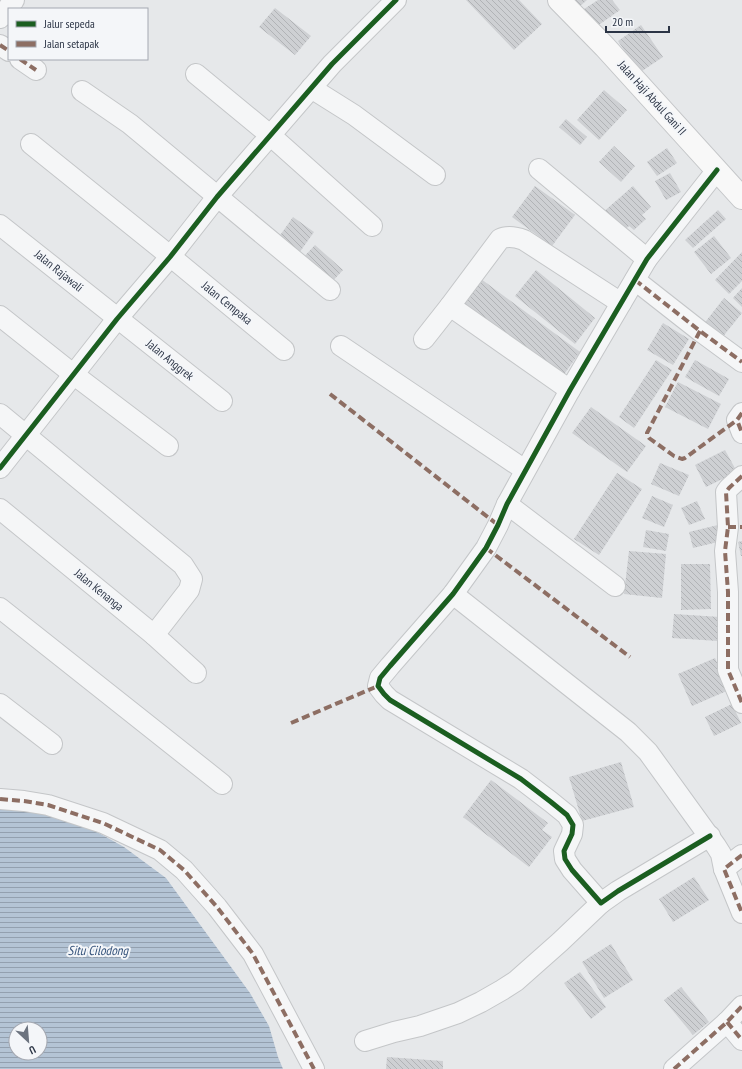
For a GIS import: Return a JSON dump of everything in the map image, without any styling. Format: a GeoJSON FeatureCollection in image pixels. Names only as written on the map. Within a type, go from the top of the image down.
{"type":"FeatureCollection","features":[{"type":"Feature","properties":{"kind":"street"},"geometry":{"type":"LineString","coordinates":[[0,18],[14,0]]}},
{"type":"Feature","properties":{"kind":"street"},"geometry":{"type":"LineString","coordinates":[[0,468],[117,319],[170,257],[217,197],[321,77],[396,0]]}},
{"type":"Feature","properties":{"kind":"street","name":"Jalan Haji Abdul Gani II"},"geometry":{"type":"LineString","coordinates":[[560,0],[742,198]]}},
{"type":"Feature","properties":{"kind":"street"},"geometry":{"type":"LineString","coordinates":[[0,45],[8,51]]}},
{"type":"Feature","properties":{"kind":"street"},"geometry":{"type":"LineString","coordinates":[[21,60],[36,70]]}},
{"type":"Feature","properties":{"kind":"street"},"geometry":{"type":"LineString","coordinates":[[196,74],[270,135],[372,226]]}},
{"type":"Feature","properties":{"kind":"street"},"geometry":{"type":"LineString","coordinates":[[321,77],[354,115],[435,175]]}},
{"type":"Feature","properties":{"kind":"street"},"geometry":{"type":"LineString","coordinates":[[82,91],[130,124],[330,290]]}},
{"type":"Feature","properties":{"kind":"street","name":"Jalan Cempaka"},"geometry":{"type":"LineString","coordinates":[[31,144],[284,350]]}},
{"type":"Feature","properties":{"kind":"street"},"geometry":{"type":"LineString","coordinates":[[539,170],[647,259]]}},
{"type":"Feature","properties":{"kind":"street"},"geometry":{"type":"LineString","coordinates":[[601,903],[572,870],[566,859],[564,851],[572,834],[573,825],[566,815],[552,802],[520,779],[390,700],[378,686],[380,678],[453,594],[486,548],[525,470],[647,259],[717,170]]}},
{"type":"Feature","properties":{"kind":"street","name":"Jalan Rajawali"},"geometry":{"type":"LineString","coordinates":[[0,225],[117,319]]}},
{"type":"Feature","properties":{"kind":"street"},"geometry":{"type":"LineString","coordinates":[[424,339],[500,239],[505,236],[524,240],[622,303]]}},
{"type":"Feature","properties":{"kind":"street"},"geometry":{"type":"LineString","coordinates":[[635,280],[700,332],[742,362]]}},
{"type":"Feature","properties":{"kind":"street"},"geometry":{"type":"LineString","coordinates":[[450,306],[570,390]]}},
{"type":"Feature","properties":{"kind":"street"},"geometry":{"type":"LineString","coordinates":[[0,316],[168,446]]}},
{"type":"Feature","properties":{"kind":"street","name":"Jalan Anggrek"},"geometry":{"type":"LineString","coordinates":[[117,319],[132,329],[222,401]]}},
{"type":"Feature","properties":{"kind":"street"},"geometry":{"type":"LineString","coordinates":[[341,346],[525,470]]}},
{"type":"Feature","properties":{"kind":"street"},"geometry":{"type":"LineString","coordinates":[[742,413],[737,420],[742,433]]}},
{"type":"Feature","properties":{"kind":"street"},"geometry":{"type":"LineString","coordinates":[[0,414],[183,565],[192,579],[189,590],[154,634]]}},
{"type":"Feature","properties":{"kind":"street"},"geometry":{"type":"LineString","coordinates":[[742,476],[728,488],[726,492],[735,527],[725,551],[728,592],[728,670],[742,703]]}},
{"type":"Feature","properties":{"kind":"street"},"geometry":{"type":"LineString","coordinates":[[507,504],[615,586]]}},
{"type":"Feature","properties":{"kind":"street","name":"Jalan Kenanga"},"geometry":{"type":"LineString","coordinates":[[0,509],[154,634],[196,674]]}},
{"type":"Feature","properties":{"kind":"street"},"geometry":{"type":"LineString","coordinates":[[453,594],[628,732],[648,752],[710,836],[721,854],[724,869],[742,912]]}},
{"type":"Feature","properties":{"kind":"street"},"geometry":{"type":"LineString","coordinates":[[0,608],[222,784]]}},
{"type":"Feature","properties":{"kind":"street"},"geometry":{"type":"LineString","coordinates":[[0,704],[52,744]]}},
{"type":"Feature","properties":{"kind":"street"},"geometry":{"type":"LineString","coordinates":[[0,799],[48,805],[103,823],[160,850],[184,870],[217,907],[252,954],[314,1069]]}},
{"type":"Feature","properties":{"kind":"street"},"geometry":{"type":"LineString","coordinates":[[365,1041],[458,1014],[502,990],[516,981],[601,903],[618,891],[710,836]]}},
{"type":"Feature","properties":{"kind":"street"},"geometry":{"type":"LineString","coordinates":[[724,869],[742,855]]}},
{"type":"Feature","properties":{"kind":"street"},"geometry":{"type":"LineString","coordinates":[[674,1069],[727,1022],[742,1006]]}},
{"type":"Feature","properties":{"kind":"street"},"geometry":{"type":"LineString","coordinates":[[727,1022],[742,1040]]}},
{"type":"Feature","properties":{"kind":"water","name":"Situ Cilodong"},"geometry":{"type":"Polygon","coordinates":[[[0,805],[72,818],[124,847],[166,878],[250,993],[269,1026],[283,1069],[0,1069],[0,805]]]}},
{"type":"Feature","properties":{"kind":"building"},"geometry":{"type":"Polygon","coordinates":[[[466,0],[519,0],[542,24],[514,50],[466,0]]]}},
{"type":"Feature","properties":{"kind":"building"},"geometry":{"type":"Polygon","coordinates":[[[572,0],[587,0],[578,8],[572,0]]]}},
{"type":"Feature","properties":{"kind":"building"},"geometry":{"type":"Polygon","coordinates":[[[598,0],[612,0],[620,10],[593,29],[581,11],[598,0]]]}},
{"type":"Feature","properties":{"kind":"building"},"geometry":{"type":"Polygon","coordinates":[[[275,8],[311,36],[295,55],[259,27],[275,8]]]}},
{"type":"Feature","properties":{"kind":"building"},"geometry":{"type":"Polygon","coordinates":[[[641,25],[663,57],[639,73],[618,41],[641,25]]]}},
{"type":"Feature","properties":{"kind":"building"},"geometry":{"type":"Polygon","coordinates":[[[604,90],[627,110],[599,140],[577,120],[604,90]]]}},
{"type":"Feature","properties":{"kind":"building"},"geometry":{"type":"Polygon","coordinates":[[[566,119],[587,137],[580,145],[559,127],[566,119]]]}},
{"type":"Feature","properties":{"kind":"building"},"geometry":{"type":"Polygon","coordinates":[[[614,146],[635,166],[621,182],[599,162],[614,146]]]}},
{"type":"Feature","properties":{"kind":"building"},"geometry":{"type":"Polygon","coordinates":[[[667,148],[677,163],[657,176],[647,162],[667,148]]]}},
{"type":"Feature","properties":{"kind":"building"},"geometry":{"type":"Polygon","coordinates":[[[670,173],[681,192],[666,200],[655,181],[670,173]]]}},
{"type":"Feature","properties":{"kind":"building"},"geometry":{"type":"Polygon","coordinates":[[[535,186],[575,215],[552,246],[512,217],[535,186]]]}},
{"type":"Feature","properties":{"kind":"building"},"geometry":{"type":"Polygon","coordinates":[[[633,186],[651,207],[642,215],[646,219],[634,230],[629,226],[619,235],[601,214],[633,186]]]}},
{"type":"Feature","properties":{"kind":"building"},"geometry":{"type":"Polygon","coordinates":[[[718,210],[726,219],[693,248],[685,240],[718,210]]]}},
{"type":"Feature","properties":{"kind":"building"},"geometry":{"type":"Polygon","coordinates":[[[293,217],[314,232],[297,256],[276,241],[293,217]]]}},
{"type":"Feature","properties":{"kind":"building"},"geometry":{"type":"Polygon","coordinates":[[[714,236],[731,258],[711,274],[694,252],[714,236]]]}},
{"type":"Feature","properties":{"kind":"building"},"geometry":{"type":"Polygon","coordinates":[[[315,245],[343,270],[328,286],[301,260],[315,245]]]}},
{"type":"Feature","properties":{"kind":"building"},"geometry":{"type":"Polygon","coordinates":[[[742,252],[742,281],[729,294],[715,280],[742,252]]]}},
{"type":"Feature","properties":{"kind":"building"},"geometry":{"type":"Polygon","coordinates":[[[536,270],[595,318],[575,344],[515,296],[536,270]]]}},
{"type":"Feature","properties":{"kind":"building"},"geometry":{"type":"Polygon","coordinates":[[[481,279],[580,352],[560,380],[460,307],[481,279]]]}},
{"type":"Feature","properties":{"kind":"building"},"geometry":{"type":"Polygon","coordinates":[[[742,288],[742,307],[733,298],[742,288]]]}},
{"type":"Feature","properties":{"kind":"building"},"geometry":{"type":"Polygon","coordinates":[[[724,298],[742,313],[721,339],[703,325],[724,298]]]}},
{"type":"Feature","properties":{"kind":"building"},"geometry":{"type":"Polygon","coordinates":[[[663,323],[689,339],[673,365],[647,350],[663,323]]]}},
{"type":"Feature","properties":{"kind":"building"},"geometry":{"type":"Polygon","coordinates":[[[656,360],[672,370],[634,428],[619,417],[656,360]]]}},
{"type":"Feature","properties":{"kind":"building"},"geometry":{"type":"Polygon","coordinates":[[[695,360],[729,379],[719,396],[685,377],[695,360]]]}},
{"type":"Feature","properties":{"kind":"building"},"geometry":{"type":"Polygon","coordinates":[[[678,382],[721,404],[708,429],[665,407],[678,382]]]}},
{"type":"Feature","properties":{"kind":"building"},"geometry":{"type":"Polygon","coordinates":[[[591,407],[646,446],[627,472],[572,433],[591,407]]]}},
{"type":"Feature","properties":{"kind":"building"},"geometry":{"type":"Polygon","coordinates":[[[725,450],[737,472],[706,487],[695,465],[725,450]]]}},
{"type":"Feature","properties":{"kind":"building"},"geometry":{"type":"Polygon","coordinates":[[[660,463],[689,475],[679,496],[651,484],[660,463]]]}},
{"type":"Feature","properties":{"kind":"building"},"geometry":{"type":"Polygon","coordinates":[[[617,473],[642,489],[599,555],[574,539],[617,473]]]}},
{"type":"Feature","properties":{"kind":"building"},"geometry":{"type":"Polygon","coordinates":[[[652,496],[673,505],[664,527],[642,518],[652,496]]]}},
{"type":"Feature","properties":{"kind":"building"},"geometry":{"type":"Polygon","coordinates":[[[697,501],[705,519],[689,525],[681,508],[697,501]]]}},
{"type":"Feature","properties":{"kind":"building"},"geometry":{"type":"Polygon","coordinates":[[[722,524],[726,540],[693,548],[689,532],[722,524]]]}},
{"type":"Feature","properties":{"kind":"building"},"geometry":{"type":"Polygon","coordinates":[[[646,530],[669,534],[666,551],[643,547],[646,530]]]}},
{"type":"Feature","properties":{"kind":"building"},"geometry":{"type":"Polygon","coordinates":[[[742,541],[742,556],[741,556],[738,542],[742,541]]]}},
{"type":"Feature","properties":{"kind":"building"},"geometry":{"type":"Polygon","coordinates":[[[629,551],[666,554],[662,598],[624,594],[629,551]]]}},
{"type":"Feature","properties":{"kind":"building"},"geometry":{"type":"Polygon","coordinates":[[[681,564],[710,564],[711,609],[681,610],[681,564]]]}},
{"type":"Feature","properties":{"kind":"building"},"geometry":{"type":"Polygon","coordinates":[[[674,614],[720,617],[718,641],[672,638],[674,614]]]}},
{"type":"Feature","properties":{"kind":"building"},"geometry":{"type":"Polygon","coordinates":[[[715,658],[729,690],[692,706],[678,674],[715,658]]]}},
{"type":"Feature","properties":{"kind":"building"},"geometry":{"type":"Polygon","coordinates":[[[732,704],[741,723],[714,736],[705,717],[732,704]]]}},
{"type":"Feature","properties":{"kind":"building"},"geometry":{"type":"Polygon","coordinates":[[[621,762],[634,807],[582,821],[569,777],[621,762]]]}},
{"type":"Feature","properties":{"kind":"building"},"geometry":{"type":"Polygon","coordinates":[[[491,780],[548,823],[542,830],[552,837],[529,867],[463,817],[491,780]]]}},
{"type":"Feature","properties":{"kind":"building"},"geometry":{"type":"Polygon","coordinates":[[[694,877],[709,900],[673,922],[659,899],[694,877]]]}},
{"type":"Feature","properties":{"kind":"building"},"geometry":{"type":"Polygon","coordinates":[[[611,944],[633,980],[604,998],[582,962],[611,944]]]}},
{"type":"Feature","properties":{"kind":"building"},"geometry":{"type":"Polygon","coordinates":[[[580,972],[606,1007],[591,1019],[564,983],[580,972]]]}},
{"type":"Feature","properties":{"kind":"building"},"geometry":{"type":"Polygon","coordinates":[[[681,987],[709,1022],[693,1035],[664,1000],[681,987]]]}},
{"type":"Feature","properties":{"kind":"building"},"geometry":{"type":"Polygon","coordinates":[[[387,1057],[443,1061],[443,1069],[386,1069],[387,1057]]]}},
{"type":"Feature","properties":{"kind":"marked path"},"geometry":{"type":"LineString","coordinates":[[0,45],[8,50]]}},
{"type":"Feature","properties":{"kind":"marked path"},"geometry":{"type":"LineString","coordinates":[[21,60],[36,70]]}},
{"type":"Feature","properties":{"kind":"marked path"},"geometry":{"type":"LineString","coordinates":[[635,280],[742,362]]}},
{"type":"Feature","properties":{"kind":"marked path"},"geometry":{"type":"LineString","coordinates":[[700,331],[647,435],[674,456],[682,459],[737,420]]}},
{"type":"Feature","properties":{"kind":"marked path"},"geometry":{"type":"LineString","coordinates":[[330,394],[498,525]]}},
{"type":"Feature","properties":{"kind":"marked path"},"geometry":{"type":"LineString","coordinates":[[742,413],[737,420],[742,433]]}},
{"type":"Feature","properties":{"kind":"marked path"},"geometry":{"type":"LineString","coordinates":[[742,476],[726,492],[728,527],[725,551],[728,592],[728,670],[742,703]]}},
{"type":"Feature","properties":{"kind":"marked path"},"geometry":{"type":"LineString","coordinates":[[728,527],[742,527]]}},
{"type":"Feature","properties":{"kind":"marked path"},"geometry":{"type":"LineString","coordinates":[[486,548],[630,657]]}},
{"type":"Feature","properties":{"kind":"marked path"},"geometry":{"type":"LineString","coordinates":[[291,723],[378,686]]}},
{"type":"Feature","properties":{"kind":"marked path"},"geometry":{"type":"LineString","coordinates":[[0,799],[48,805],[103,823],[160,850],[184,870],[217,907],[253,954],[314,1069]]}},
{"type":"Feature","properties":{"kind":"marked path"},"geometry":{"type":"LineString","coordinates":[[742,855],[724,869],[742,913]]}},
{"type":"Feature","properties":{"kind":"marked path"},"geometry":{"type":"LineString","coordinates":[[674,1069],[727,1022],[742,1006]]}},
{"type":"Feature","properties":{"kind":"marked path"},"geometry":{"type":"LineString","coordinates":[[727,1022],[742,1040]]}},
{"type":"Feature","properties":{"kind":"cycle path"},"geometry":{"type":"LineString","coordinates":[[0,468],[117,319],[170,257],[217,197],[332,64],[396,0]]}},
{"type":"Feature","properties":{"kind":"cycle path"},"geometry":{"type":"LineString","coordinates":[[710,836],[618,891],[601,903],[572,870],[565,859],[564,851],[572,834],[573,825],[567,815],[521,779],[390,700],[378,686],[380,678],[453,594],[486,548],[507,504],[570,390],[647,259],[717,170]]}}]}
